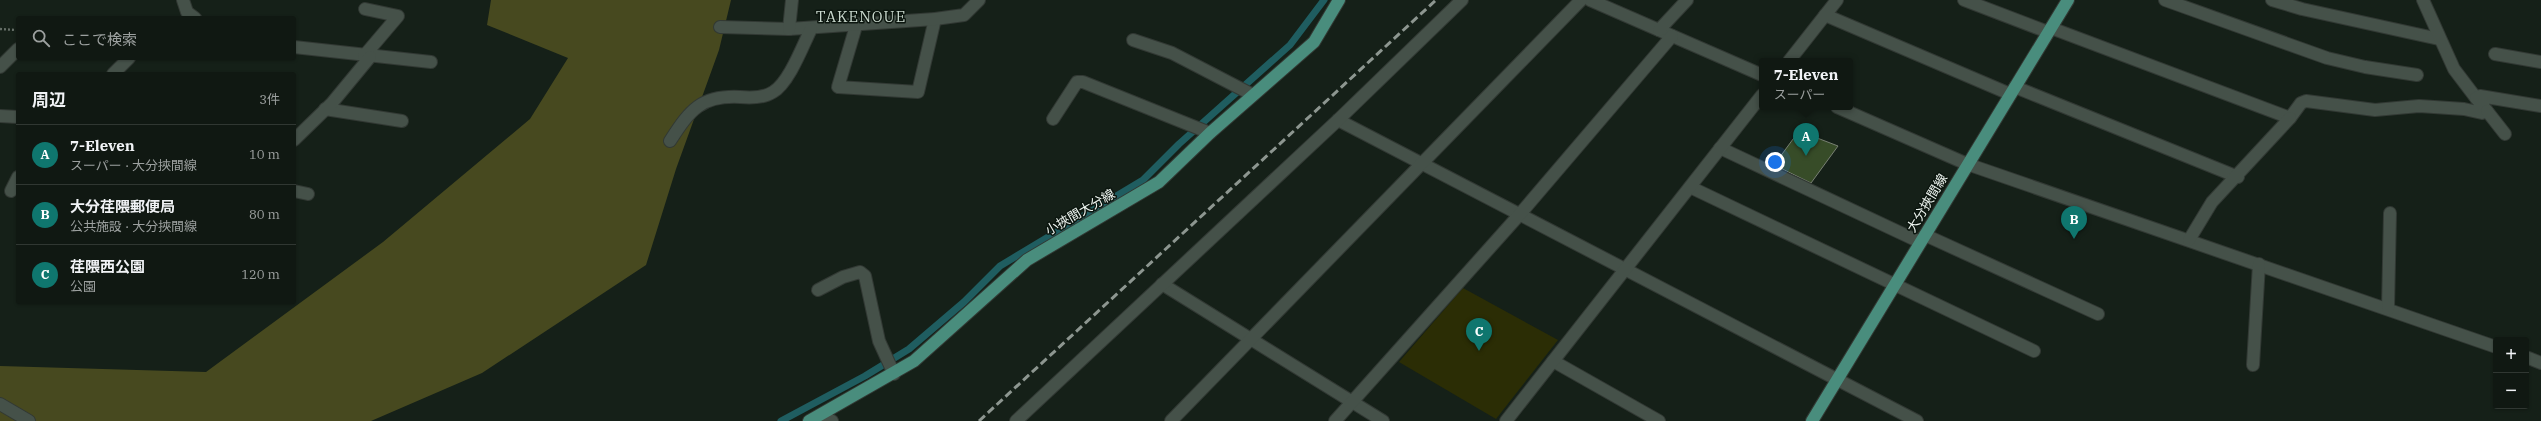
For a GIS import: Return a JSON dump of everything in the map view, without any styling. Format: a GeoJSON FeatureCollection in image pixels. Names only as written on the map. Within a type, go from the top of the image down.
{"type":"FeatureCollection","features":[{"type":"Feature","properties":{"kind":"main road","name":"小挾間大分線"},"geometry":{"type":"LineString","coordinates":[[820,419],[894,374],[933,345],[1000,282],[1027,260],[1159,182],[1210,133],[1314,42],[1339,0]]}},
{"type":"Feature","properties":{"kind":"main road","name":"大分挾間線"},"geometry":{"type":"LineString","coordinates":[[1812,421],[2068,0]]}},
{"type":"Feature","properties":{"kind":"street"},"geometry":{"type":"LineString","coordinates":[[183,0],[188,16]]}},
{"type":"Feature","properties":{"kind":"street"},"geometry":{"type":"LineString","coordinates":[[789,29],[792,0]]}},
{"type":"Feature","properties":{"kind":"street"},"geometry":{"type":"LineString","coordinates":[[720,27],[811,29],[935,19],[964,15],[980,0]]}},
{"type":"Feature","properties":{"kind":"street"},"geometry":{"type":"LineString","coordinates":[[1016,421],[1338,120],[1462,0]]}},
{"type":"Feature","properties":{"kind":"street"},"geometry":{"type":"LineString","coordinates":[[1171,421],[1423,164],[1581,0]]}},
{"type":"Feature","properties":{"kind":"street"},"geometry":{"type":"LineString","coordinates":[[1590,0],[1759,74]]}},
{"type":"Feature","properties":{"kind":"street"},"geometry":{"type":"LineString","coordinates":[[1659,30],[1687,0]]}},
{"type":"Feature","properties":{"kind":"street"},"geometry":{"type":"LineString","coordinates":[[1791,58],[1837,0]]}},
{"type":"Feature","properties":{"kind":"street"},"geometry":{"type":"LineString","coordinates":[[1964,0],[2161,68],[2290,118]]}},
{"type":"Feature","properties":{"kind":"street"},"geometry":{"type":"LineString","coordinates":[[2165,0],[2327,58],[2365,67],[2417,75]]}},
{"type":"Feature","properties":{"kind":"street"},"geometry":{"type":"LineString","coordinates":[[2272,0],[2302,9],[2439,39]]}},
{"type":"Feature","properties":{"kind":"street"},"geometry":{"type":"LineString","coordinates":[[2423,0],[2439,39],[2454,69],[2505,134]]}},
{"type":"Feature","properties":{"kind":"street"},"geometry":{"type":"LineString","coordinates":[[296,138],[325,109],[398,16],[365,9]]}},
{"type":"Feature","properties":{"kind":"street"},"geometry":{"type":"LineString","coordinates":[[1825,15],[2238,177]]}},
{"type":"Feature","properties":{"kind":"street"},"geometry":{"type":"LineString","coordinates":[[856,26],[838,87],[918,92],[935,19]]}},
{"type":"Feature","properties":{"kind":"street"},"geometry":{"type":"LineString","coordinates":[[670,141],[685,118],[704,101],[726,97],[760,97],[777,91],[782,85],[811,29]]}},
{"type":"Feature","properties":{"kind":"street"},"geometry":{"type":"LineString","coordinates":[[1335,421],[1520,214],[1672,36]]}},
{"type":"Feature","properties":{"kind":"street"},"geometry":{"type":"LineString","coordinates":[[1133,40],[1172,53],[1253,95]]}},
{"type":"Feature","properties":{"kind":"street"},"geometry":{"type":"LineString","coordinates":[[296,47],[431,62]]}},
{"type":"Feature","properties":{"kind":"street"},"geometry":{"type":"LineString","coordinates":[[0,67],[16,51]]}},
{"type":"Feature","properties":{"kind":"street"},"geometry":{"type":"LineString","coordinates":[[2495,54],[2541,62]]}},
{"type":"Feature","properties":{"kind":"street"},"geometry":{"type":"LineString","coordinates":[[115,72],[127,60]]}},
{"type":"Feature","properties":{"kind":"street"},"geometry":{"type":"LineString","coordinates":[[1053,119],[1077,82],[1083,82],[1210,133]]}},
{"type":"Feature","properties":{"kind":"street"},"geometry":{"type":"LineString","coordinates":[[2476,98],[2480,96],[2541,106]]}},
{"type":"Feature","properties":{"kind":"street"},"geometry":{"type":"LineString","coordinates":[[1506,421],[1759,99]]}},
{"type":"Feature","properties":{"kind":"street"},"geometry":{"type":"LineString","coordinates":[[2189,240],[2212,202],[2238,177],[2290,118],[2301,103],[2306,101],[2375,110],[2420,106],[2464,109],[2482,113],[2487,111]]}},
{"type":"Feature","properties":{"kind":"street"},"geometry":{"type":"LineString","coordinates":[[325,109],[402,121]]}},
{"type":"Feature","properties":{"kind":"street"},"geometry":{"type":"LineString","coordinates":[[1844,110],[1967,164],[2493,346]]}},
{"type":"Feature","properties":{"kind":"street"},"geometry":{"type":"LineString","coordinates":[[0,116],[16,117]]}},
{"type":"Feature","properties":{"kind":"street"},"geometry":{"type":"LineString","coordinates":[[1338,120],[1916,421]]}},
{"type":"Feature","properties":{"kind":"street"},"geometry":{"type":"LineString","coordinates":[[1720,148],[1923,239],[2098,314]]}},
{"type":"Feature","properties":{"kind":"street"},"geometry":{"type":"LineString","coordinates":[[11,191],[16,181]]}},
{"type":"Feature","properties":{"kind":"street"},"geometry":{"type":"LineString","coordinates":[[1690,187],[2034,351]]}},
{"type":"Feature","properties":{"kind":"street"},"geometry":{"type":"LineString","coordinates":[[296,191],[308,194]]}},
{"type":"Feature","properties":{"kind":"street"},"geometry":{"type":"LineString","coordinates":[[2388,309],[2390,213]]}},
{"type":"Feature","properties":{"kind":"street"},"geometry":{"type":"LineString","coordinates":[[2253,365],[2259,264]]}},
{"type":"Feature","properties":{"kind":"street"},"geometry":{"type":"LineString","coordinates":[[818,290],[831,285],[844,275],[860,272],[865,276],[879,341],[894,374]]}},
{"type":"Feature","properties":{"kind":"street"},"geometry":{"type":"LineString","coordinates":[[1162,284],[1383,421]]}},
{"type":"Feature","properties":{"kind":"street"},"geometry":{"type":"LineString","coordinates":[[2529,358],[2541,363]]}},
{"type":"Feature","properties":{"kind":"street"},"geometry":{"type":"LineString","coordinates":[[1553,362],[1659,421]]}},
{"type":"Feature","properties":{"kind":"street"},"geometry":{"type":"LineString","coordinates":[[0,404],[29,421]]}},
{"type":"Feature","properties":{"kind":"path"},"geometry":{"type":"LineString","coordinates":[[0,29],[16,30]]}},
{"type":"Feature","properties":{"kind":"green space"},"geometry":{"type":"Polygon","coordinates":[[[491,0],[731,0],[719,50],[676,169],[646,265],[482,373],[371,421],[0,421],[0,366],[206,372],[383,242],[530,119],[568,58],[487,25],[491,0]]]}},
{"type":"Feature","properties":{"kind":"green space"},"geometry":{"type":"Polygon","coordinates":[[[1463,288],[1558,340],[1496,419],[1399,362],[1463,288]]]}},
{"type":"Feature","properties":{"kind":"building"},"geometry":{"type":"Polygon","coordinates":[[[1799,131],[1838,146],[1811,183],[1774,165],[1799,131]]]}},
{"type":"Feature","properties":{"kind":"waterway"},"geometry":{"type":"LineString","coordinates":[[781,421],[865,376],[909,349],[964,302],[1000,266],[1143,180],[1179,144],[1290,45],[1324,0]]}},
{"type":"Feature","properties":{"kind":"railway"},"geometry":{"type":"LineString","coordinates":[[979,421],[1436,0]]}},
{"type":"Feature","properties":{"kind":"place","name":"7-Eleven"},"geometry":{"type":"Point","coordinates":[1806,156]}},
{"type":"Feature","properties":{"kind":"place","name":"大分荏隈郵便局"},"geometry":{"type":"Point","coordinates":[2074,239]}},
{"type":"Feature","properties":{"kind":"place","name":"荏隈西公園"},"geometry":{"type":"Point","coordinates":[1479,351]}},
{"type":"Feature","properties":{"kind":"district","name":"TAKENOUE"},"geometry":{"type":"Point","coordinates":[861,16]}}]}
